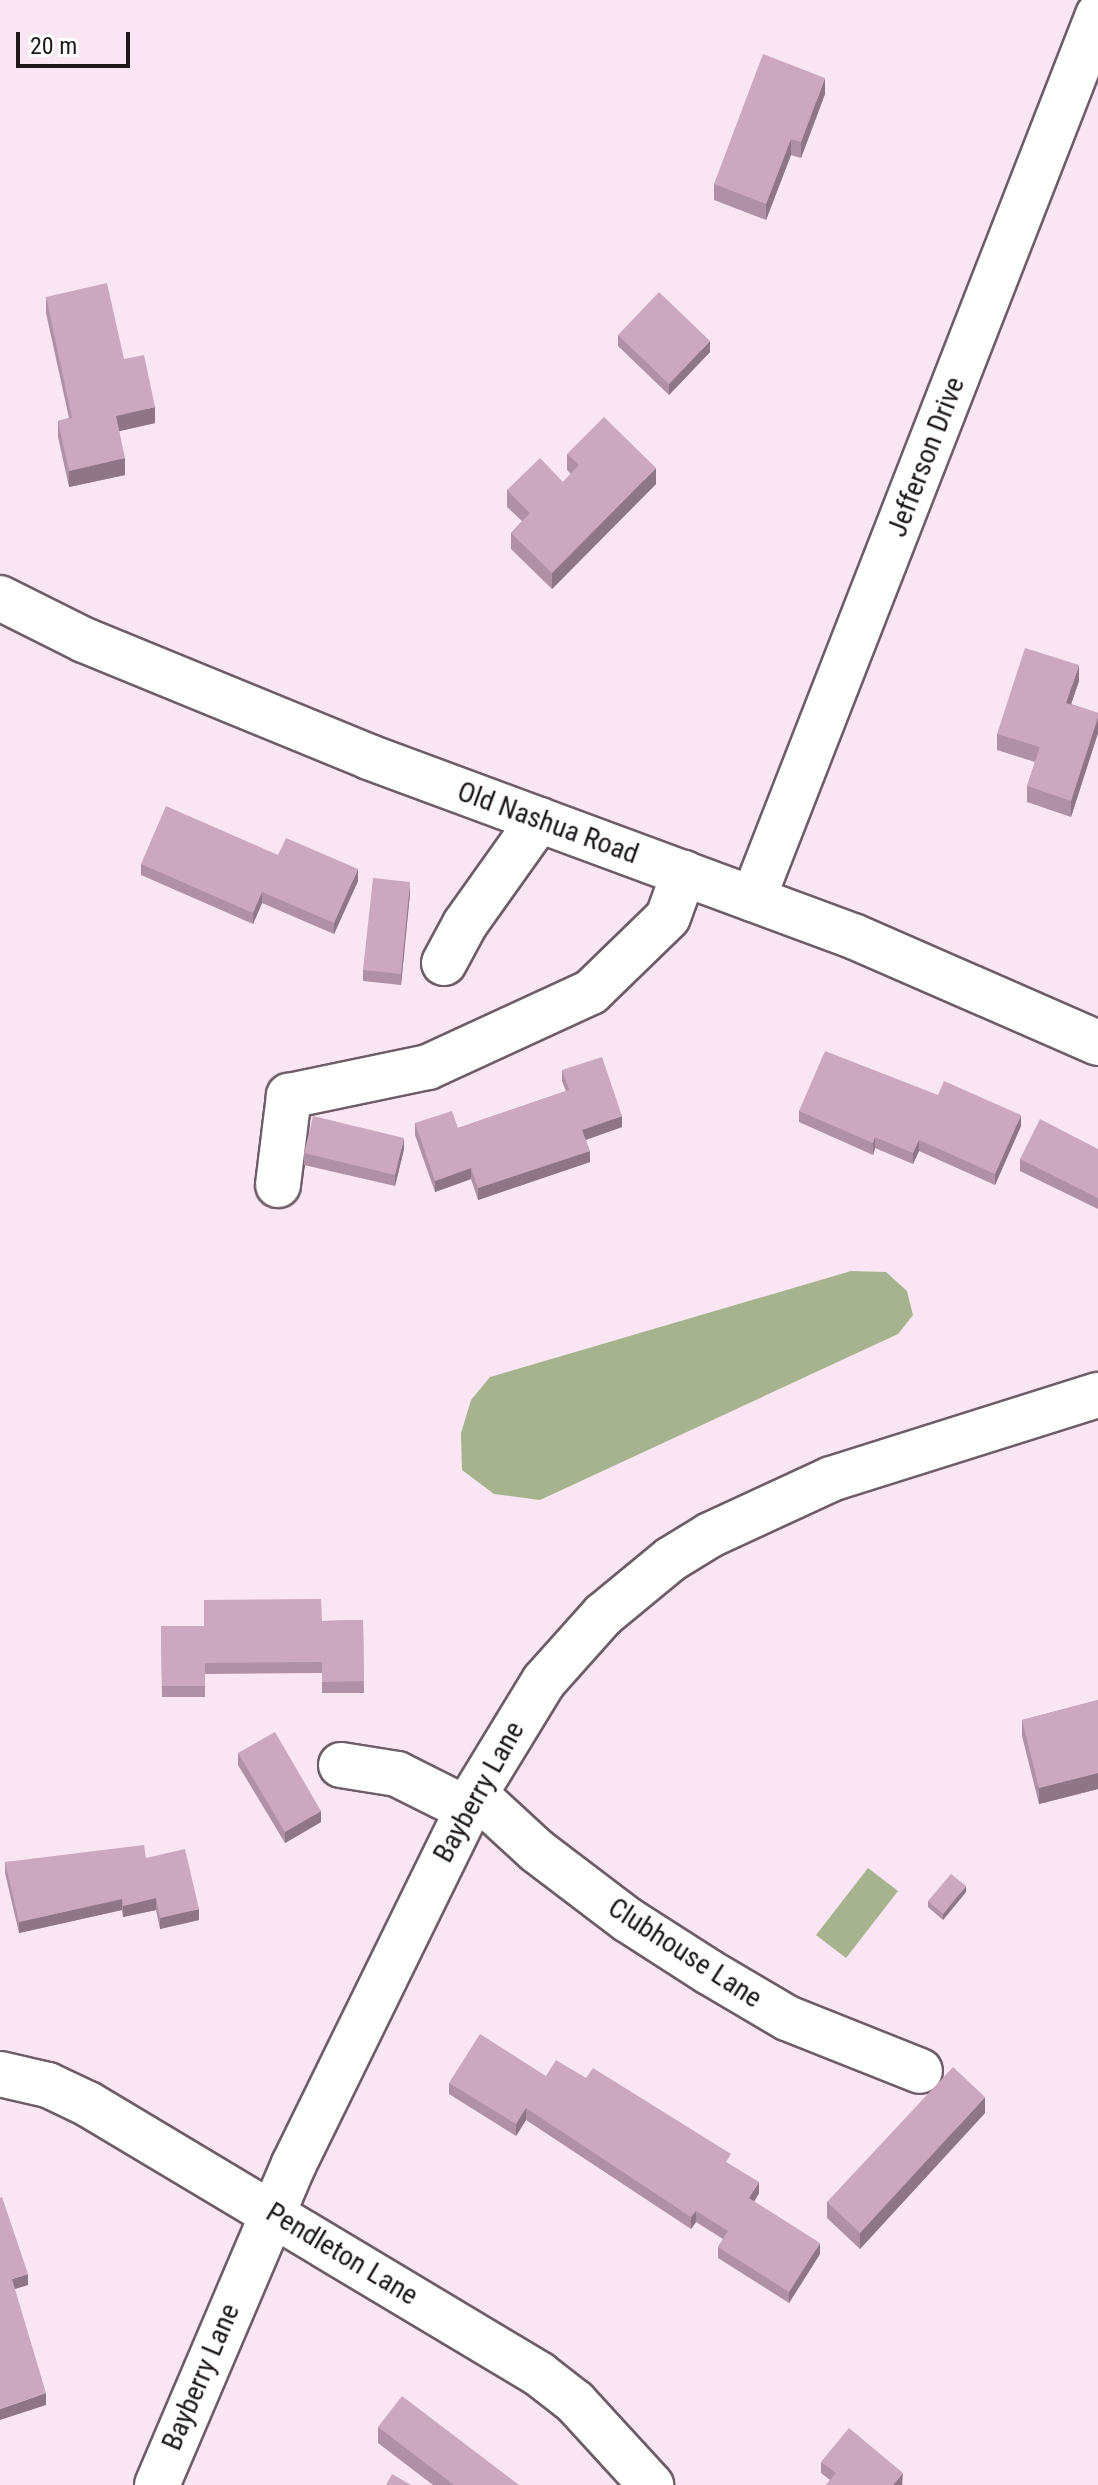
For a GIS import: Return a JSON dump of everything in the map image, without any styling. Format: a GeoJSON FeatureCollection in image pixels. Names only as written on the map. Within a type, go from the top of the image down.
{"type":"FeatureCollection","features":[{"type":"Feature","properties":{"kind":"street","name":"Jefferson Drive"},"geometry":{"type":"LineString","coordinates":[[753,899],[1098,15]]}},
{"type":"Feature","properties":{"kind":"street","name":"Old Nashua Road"},"geometry":{"type":"LineString","coordinates":[[0,598],[84,640],[369,757],[753,899],[963,981],[1098,1043]]}},
{"type":"Feature","properties":{"kind":"street"},"geometry":{"type":"LineString","coordinates":[[444,963],[465,924],[539,820]]}},
{"type":"Feature","properties":{"kind":"street"},"geometry":{"type":"LineString","coordinates":[[278,1185],[289,1096],[428,1067],[591,992],[668,917],[684,873]]}},
{"type":"Feature","properties":{"kind":"street","name":"Bayberry Lane"},"geometry":{"type":"LineString","coordinates":[[157,2485],[271,2214],[471,1802],[544,1681],[603,1615],[671,1559],[831,1479],[1098,1395]]}},
{"type":"Feature","properties":{"kind":"street","name":"Clubhouse Lane"},"geometry":{"type":"LineString","coordinates":[[341,1765],[397,1774],[471,1802],[617,1911],[709,1972],[787,2018],[920,2071]]}},
{"type":"Feature","properties":{"kind":"street","name":"Pendleton Lane"},"geometry":{"type":"LineString","coordinates":[[0,2074],[48,2085],[88,2104],[539,2374],[575,2402],[651,2485]]}},
{"type":"Feature","properties":{"kind":"shaded area"},"geometry":{"type":"Polygon","coordinates":[[[851,1271],[886,1272],[907,1291],[913,1315],[898,1334],[540,1500],[494,1494],[462,1470],[461,1433],[471,1400],[490,1377],[851,1271]]]}},
{"type":"Feature","properties":{"kind":"shaded area"},"geometry":{"type":"Polygon","coordinates":[[[868,1868],[898,1891],[846,1958],[816,1935],[868,1868]]]}},
{"type":"Feature","properties":{"kind":"building"},"geometry":{"type":"Polygon","coordinates":[[[763,54],[825,78],[801,142],[791,139],[766,204],[714,184],[763,54]]]}},
{"type":"Feature","properties":{"kind":"building"},"geometry":{"type":"Polygon","coordinates":[[[107,283],[124,359],[144,355],[155,407],[116,416],[125,458],[69,471],[58,421],[72,418],[46,297],[107,283]]]}},
{"type":"Feature","properties":{"kind":"building"},"geometry":{"type":"Polygon","coordinates":[[[659,292],[710,341],[669,384],[618,335],[659,292]]]}},
{"type":"Feature","properties":{"kind":"building"},"geometry":{"type":"Polygon","coordinates":[[[604,417],[656,468],[552,573],[511,533],[530,513],[507,490],[540,458],[563,482],[579,465],[567,454],[604,417]]]}},
{"type":"Feature","properties":{"kind":"building"},"geometry":{"type":"Polygon","coordinates":[[[1025,648],[1079,665],[1066,703],[1098,713],[1071,801],[1027,786],[1040,747],[997,734],[1025,648]]]}},
{"type":"Feature","properties":{"kind":"building"},"geometry":{"type":"Polygon","coordinates":[[[166,806],[278,855],[286,838],[358,869],[334,923],[262,892],[253,913],[141,864],[166,806]]]}},
{"type":"Feature","properties":{"kind":"building"},"geometry":{"type":"Polygon","coordinates":[[[373,878],[410,882],[401,974],[363,970],[373,878]]]}},
{"type":"Feature","properties":{"kind":"building"},"geometry":{"type":"Polygon","coordinates":[[[825,1051],[938,1095],[944,1081],[1021,1115],[995,1174],[919,1140],[913,1153],[875,1137],[873,1143],[799,1111],[825,1051]]]}},
{"type":"Feature","properties":{"kind":"building"},"geometry":{"type":"Polygon","coordinates":[[[602,1057],[622,1116],[582,1130],[590,1151],[478,1188],[471,1168],[435,1181],[415,1123],[452,1111],[458,1128],[569,1090],[562,1070],[602,1057]]]}},
{"type":"Feature","properties":{"kind":"building"},"geometry":{"type":"Polygon","coordinates":[[[313,1116],[404,1138],[395,1175],[304,1153],[313,1116]]]}},
{"type":"Feature","properties":{"kind":"building"},"geometry":{"type":"Polygon","coordinates":[[[1040,1119],[1098,1149],[1098,1198],[1020,1159],[1040,1119]]]}},
{"type":"Feature","properties":{"kind":"building"},"geometry":{"type":"Polygon","coordinates":[[[321,1599],[322,1621],[363,1620],[364,1681],[322,1682],[322,1662],[205,1663],[205,1686],[162,1686],[161,1626],[204,1626],[204,1600],[321,1599]]]}},
{"type":"Feature","properties":{"kind":"building"},"geometry":{"type":"Polygon","coordinates":[[[1098,1700],[1098,1773],[1039,1788],[1022,1720],[1098,1700]]]}},
{"type":"Feature","properties":{"kind":"building"},"geometry":{"type":"Polygon","coordinates":[[[275,1732],[321,1811],[285,1832],[238,1753],[275,1732]]]}},
{"type":"Feature","properties":{"kind":"building"},"geometry":{"type":"Polygon","coordinates":[[[144,1845],[146,1858],[185,1849],[199,1909],[160,1918],[156,1898],[123,1906],[122,1899],[19,1922],[5,1862],[144,1845]]]}},
{"type":"Feature","properties":{"kind":"building"},"geometry":{"type":"Polygon","coordinates":[[[951,1874],[966,1886],[943,1914],[928,1901],[951,1874]]]}},
{"type":"Feature","properties":{"kind":"building"},"geometry":{"type":"Polygon","coordinates":[[[480,2034],[546,2076],[556,2060],[586,2078],[593,2068],[731,2154],[726,2162],[759,2182],[749,2198],[820,2243],[789,2292],[718,2247],[728,2231],[696,2211],[691,2217],[526,2108],[516,2124],[449,2083],[480,2034]]]}},
{"type":"Feature","properties":{"kind":"building"},"geometry":{"type":"Polygon","coordinates":[[[953,2067],[985,2097],[860,2233],[827,2202],[953,2067]]]}},
{"type":"Feature","properties":{"kind":"building"},"geometry":{"type":"Polygon","coordinates":[[[0,2198],[28,2274],[12,2279],[46,2393],[0,2409],[0,2198]]]}},
{"type":"Feature","properties":{"kind":"building"},"geometry":{"type":"Polygon","coordinates":[[[402,2396],[519,2485],[454,2485],[378,2427],[402,2396]]]}},
{"type":"Feature","properties":{"kind":"building"},"geometry":{"type":"Polygon","coordinates":[[[849,2428],[903,2473],[893,2485],[826,2485],[836,2473],[821,2462],[849,2428]]]}},
{"type":"Feature","properties":{"kind":"building"},"geometry":{"type":"Polygon","coordinates":[[[392,2474],[411,2485],[386,2485],[392,2474]]]}}]}
